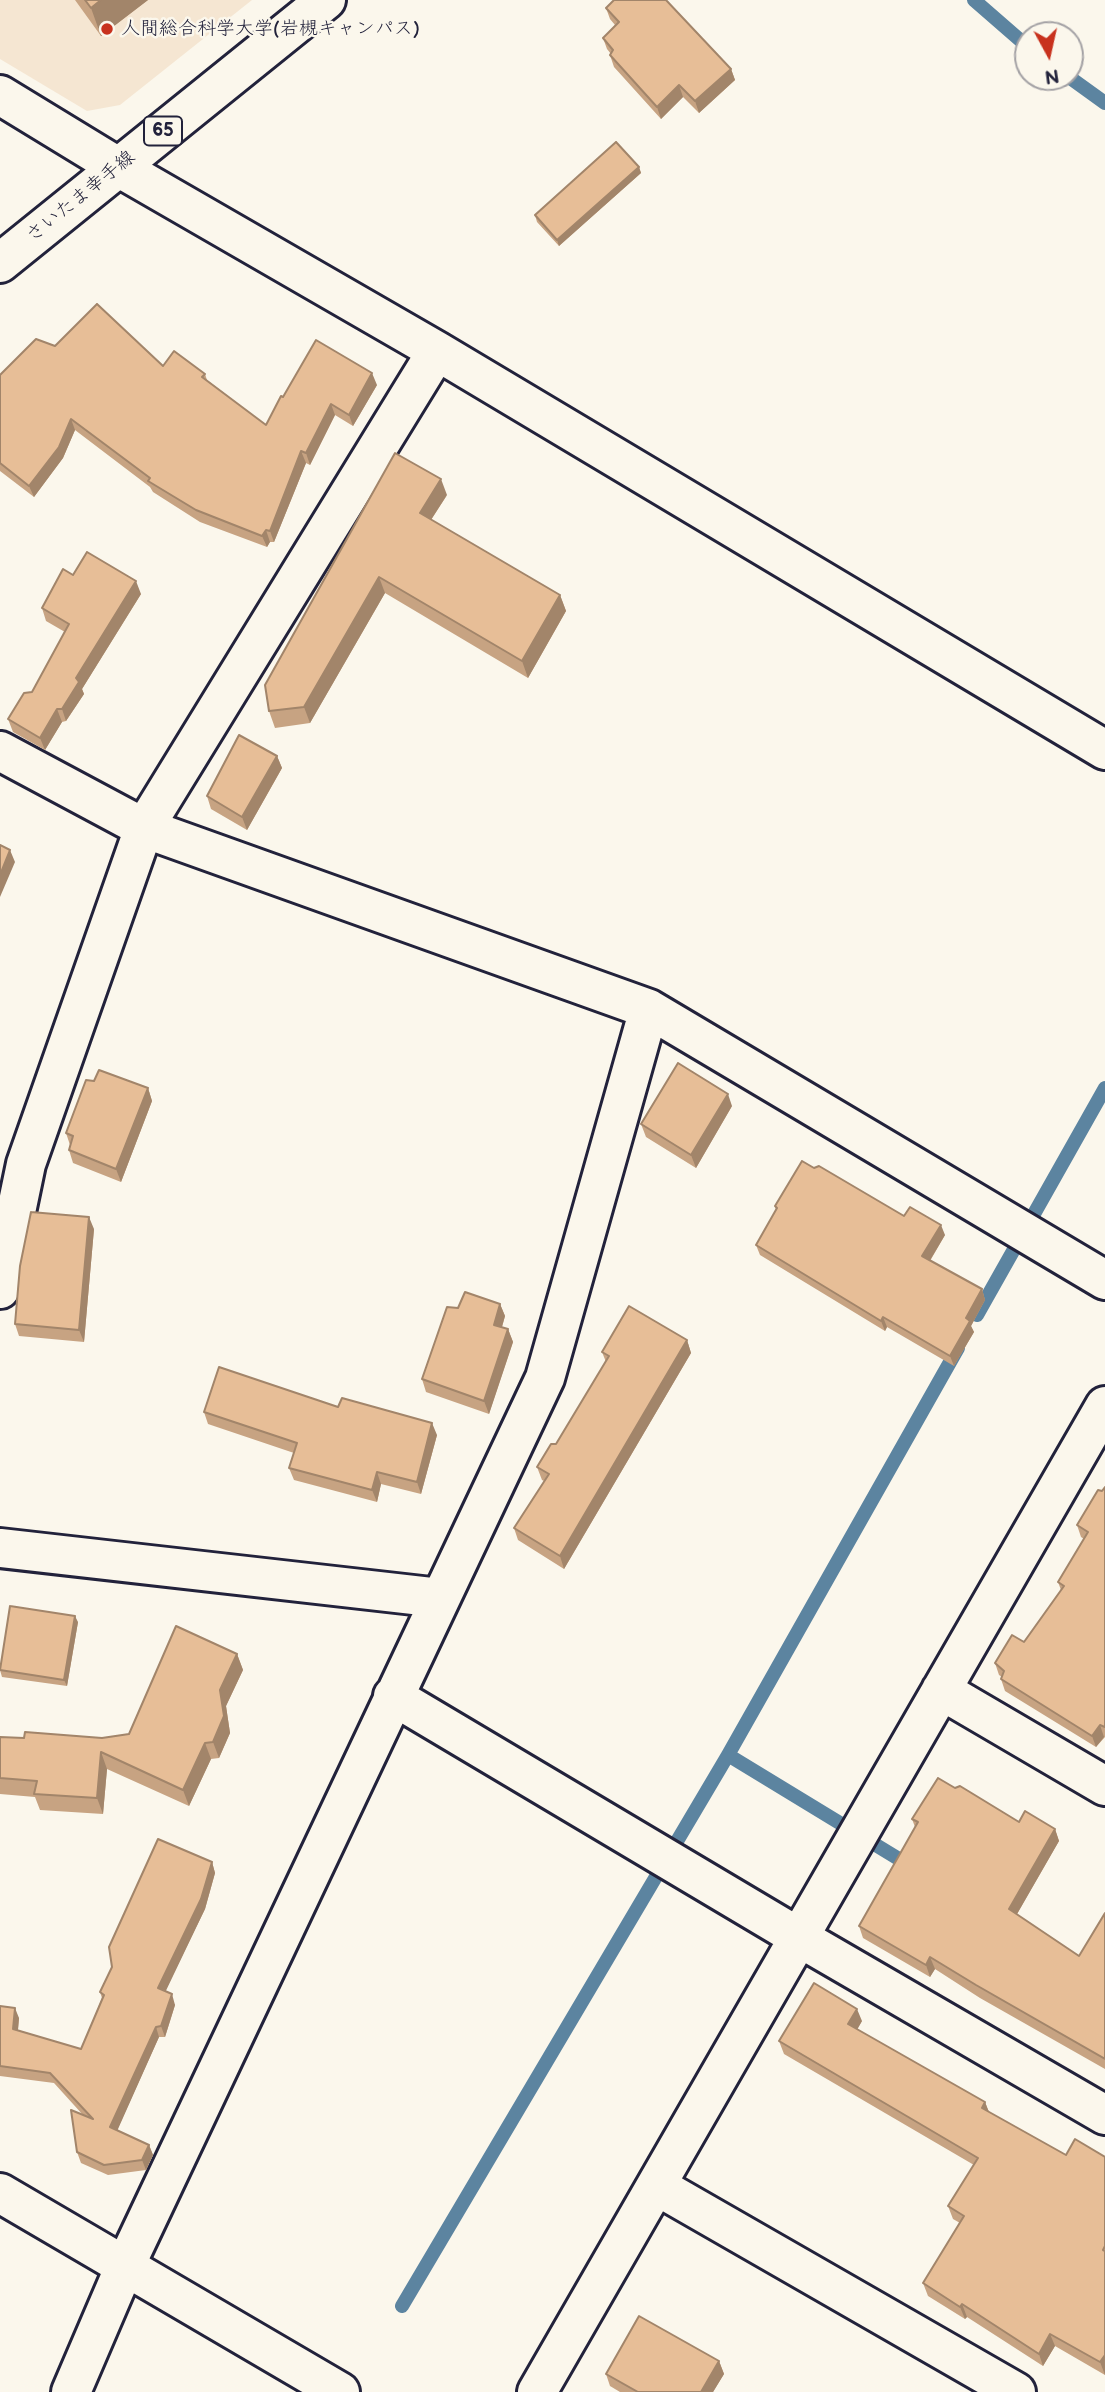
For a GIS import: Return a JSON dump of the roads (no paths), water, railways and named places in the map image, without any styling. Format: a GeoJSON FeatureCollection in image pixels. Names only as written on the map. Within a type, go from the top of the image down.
{"type":"FeatureCollection","features":[{"type":"Feature","properties":{"kind":"street","name":"さいたま幸手線"},"geometry":{"type":"LineString","coordinates":[[0,263],[326,0]]}},
{"type":"Feature","properties":{"kind":"street"},"geometry":{"type":"LineString","coordinates":[[0,94],[118,167],[437,351],[1105,750]]}},
{"type":"Feature","properties":{"kind":"street"},"geometry":{"type":"LineString","coordinates":[[0,1289],[26,1164],[144,828],[437,351]]}},
{"type":"Feature","properties":{"kind":"street"},"geometry":{"type":"LineString","coordinates":[[0,751],[144,828],[649,1009],[1105,1280]]}},
{"type":"Feature","properties":{"kind":"street"},"geometry":{"type":"LineString","coordinates":[[71,2392],[125,2266],[545,1378],[649,1009]]}},
{"type":"Feature","properties":{"kind":"street"},"geometry":{"type":"LineString","coordinates":[[537,2392],[941,1690],[1094,1451],[1105,1406]]}},
{"type":"Feature","properties":{"kind":"street"},"geometry":{"type":"LineString","coordinates":[[0,1548],[440,1598]]}},
{"type":"Feature","properties":{"kind":"street"},"geometry":{"type":"LineString","coordinates":[[941,1690],[1105,1786]]}},
{"type":"Feature","properties":{"kind":"street"},"geometry":{"type":"LineString","coordinates":[[393,1696],[800,1938],[1105,2115]]}},
{"type":"Feature","properties":{"kind":"street"},"geometry":{"type":"LineString","coordinates":[[657,2186],[1016,2392]]}},
{"type":"Feature","properties":{"kind":"street"},"geometry":{"type":"LineString","coordinates":[[0,2193],[340,2392]]}},
{"type":"Feature","properties":{"kind":"waterway"},"geometry":{"type":"LineString","coordinates":[[974,0],[1014,35]]}},
{"type":"Feature","properties":{"kind":"waterway"},"geometry":{"type":"LineString","coordinates":[[1084,88],[1105,103]]}},
{"type":"Feature","properties":{"kind":"waterway"},"geometry":{"type":"LineString","coordinates":[[977,1315],[1105,1088]]}},
{"type":"Feature","properties":{"kind":"waterway"},"geometry":{"type":"LineString","coordinates":[[402,2306],[728,1755],[958,1348]]}},
{"type":"Feature","properties":{"kind":"waterway"},"geometry":{"type":"LineString","coordinates":[[728,1755],[912,1867]]}},
{"type":"Feature","properties":{"kind":"place","name":"人間総合科学大学(岩槻キャンパス)"},"geometry":{"type":"Point","coordinates":[107,29]}}]}
